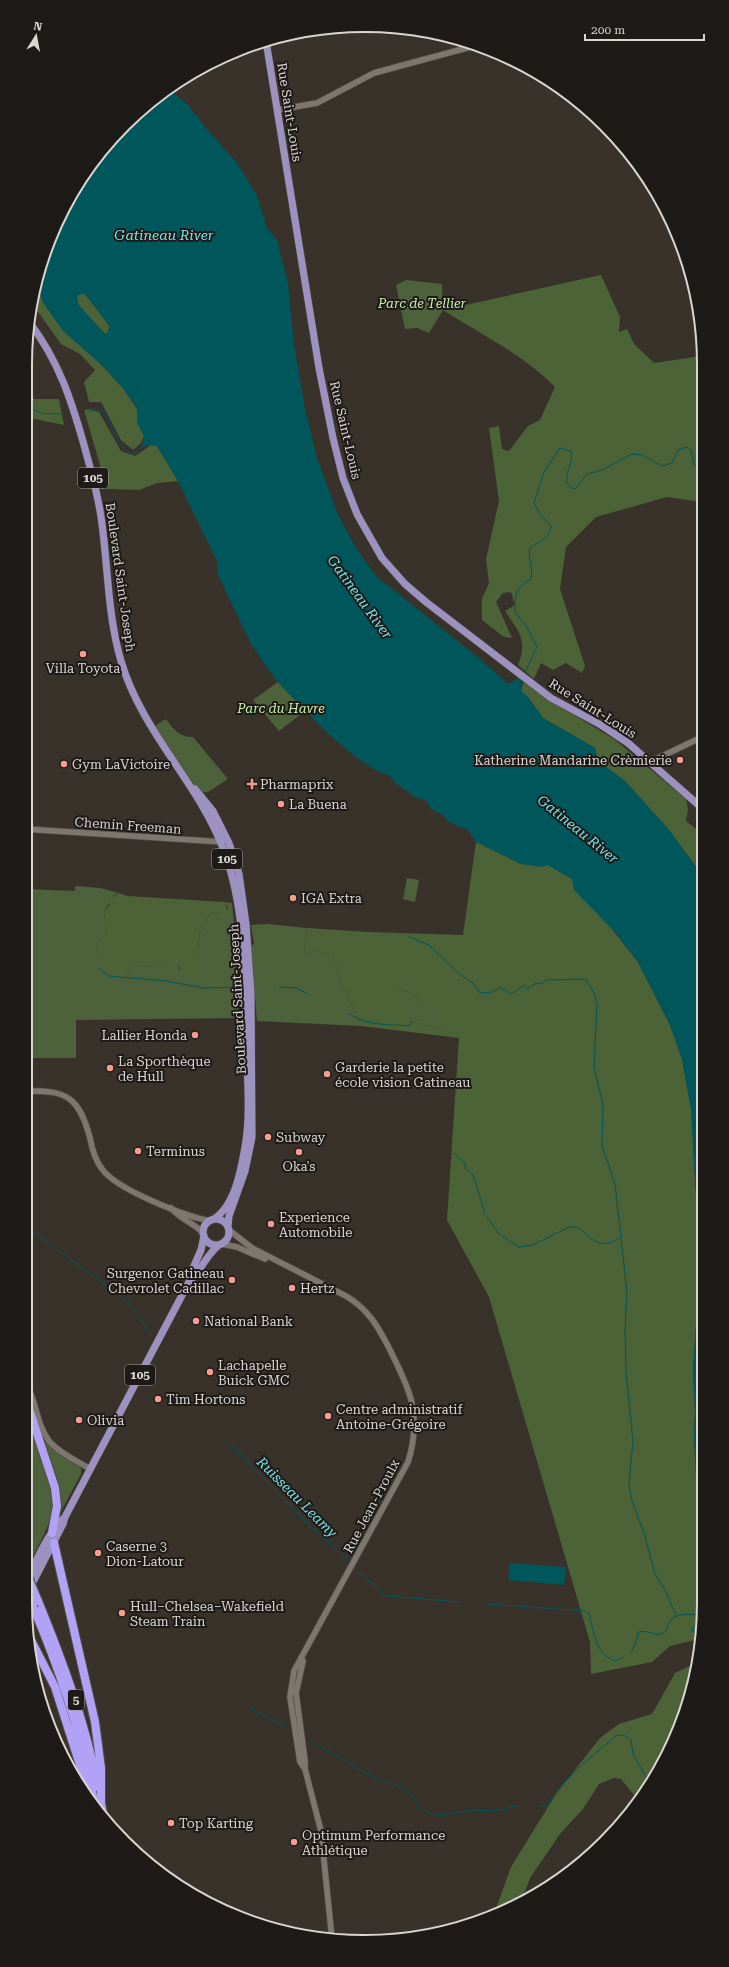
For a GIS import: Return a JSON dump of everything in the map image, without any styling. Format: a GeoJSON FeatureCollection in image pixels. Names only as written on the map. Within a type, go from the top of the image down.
{"type":"FeatureCollection","features":[{"type":"Feature","properties":{"kind":"highway"},"geometry":{"type":"LineString","coordinates":[[32,1418],[54,1485],[57,1506],[52,1533]]}},
{"type":"Feature","properties":{"kind":"highway"},"geometry":{"type":"LineString","coordinates":[[54,1543],[95,1722],[101,1768],[98,1801]]}},
{"type":"Feature","properties":{"kind":"highway","name":"5"},"geometry":{"type":"LineString","coordinates":[[32,1592],[70,1704],[96,1798]]}},
{"type":"Feature","properties":{"kind":"highway","name":"5"},"geometry":{"type":"LineString","coordinates":[[32,1598],[36,1605]]}},
{"type":"Feature","properties":{"kind":"highway"},"geometry":{"type":"LineString","coordinates":[[35,1647],[45,1664],[59,1697],[85,1783]]}},
{"type":"Feature","properties":{"kind":"main road","name":"Rue Saint-Louis"},"geometry":{"type":"LineString","coordinates":[[267,47],[319,368],[343,478],[357,514],[382,558],[405,584],[426,602],[556,702],[616,735],[650,762],[697,804]]}},
{"type":"Feature","properties":{"kind":"main road","name":"Boulevard Saint-Joseph"},"geometry":{"type":"LineString","coordinates":[[34,329],[55,360],[65,384],[94,481],[100,511],[115,633],[126,675],[142,714],[187,782],[220,841],[232,876],[242,944],[247,1029],[246,1147],[235,1188],[225,1208],[212,1220]]}},
{"type":"Feature","properties":{"kind":"main road","name":"Boulevard Saint-Joseph"},"geometry":{"type":"LineString","coordinates":[[187,782],[209,805],[229,843],[239,874],[246,924],[251,993],[253,1127],[250,1155],[241,1185],[229,1216],[229,1228]]}},
{"type":"Feature","properties":{"kind":"main road"},"geometry":{"type":"LineString","coordinates":[[212,1220],[222,1220],[229,1228]]}},
{"type":"Feature","properties":{"kind":"main road","name":"105"},"geometry":{"type":"LineString","coordinates":[[32,1584],[64,1524],[65,1517],[189,1282],[190,1275],[202,1250],[204,1227],[212,1220]]}},
{"type":"Feature","properties":{"kind":"main road","name":"105"},"geometry":{"type":"LineString","coordinates":[[189,1282],[195,1277],[207,1256],[227,1240],[229,1228]]}},
{"type":"Feature","properties":{"kind":"main road"},"geometry":{"type":"LineString","coordinates":[[204,1235],[212,1244],[221,1245]]}},
{"type":"Feature","properties":{"kind":"main road","name":"105"},"geometry":{"type":"LineString","coordinates":[[32,1569],[52,1533],[59,1522],[65,1517]]}},
{"type":"Feature","properties":{"kind":"street"},"geometry":{"type":"LineString","coordinates":[[277,110],[317,103],[374,73],[466,48]]}},
{"type":"Feature","properties":{"kind":"street"},"geometry":{"type":"LineString","coordinates":[[650,762],[697,739]]}},
{"type":"Feature","properties":{"kind":"street","name":"Chemin Freeman"},"geometry":{"type":"LineString","coordinates":[[32,829],[220,841],[229,843]]}},
{"type":"Feature","properties":{"kind":"street"},"geometry":{"type":"LineString","coordinates":[[32,1091],[52,1092],[70,1099],[82,1114],[95,1157],[104,1172],[118,1183],[170,1208],[212,1220]]}},
{"type":"Feature","properties":{"kind":"street"},"geometry":{"type":"LineString","coordinates":[[170,1208],[175,1214],[195,1225],[204,1235]]}},
{"type":"Feature","properties":{"kind":"street","name":"Rue Jean-Proulx"},"geometry":{"type":"LineString","coordinates":[[229,1228],[245,1244],[273,1260],[346,1296],[364,1310],[378,1328],[408,1388],[414,1415],[413,1441],[408,1462],[292,1676],[290,1697],[305,1761],[304,1769],[321,1831],[331,1933]]}},
{"type":"Feature","properties":{"kind":"street","name":"Rue Jean-Proulx"},"geometry":{"type":"LineString","coordinates":[[221,1245],[236,1247],[268,1260],[273,1260]]}},
{"type":"Feature","properties":{"kind":"street"},"geometry":{"type":"LineString","coordinates":[[32,1399],[48,1439],[58,1449],[90,1469]]}},
{"type":"Feature","properties":{"kind":"green space"},"geometry":{"type":"Polygon","coordinates":[[[601,275],[620,317],[619,332],[627,329],[634,344],[654,363],[697,357],[697,501],[667,497],[596,517],[566,547],[560,589],[585,666],[582,673],[566,663],[553,670],[541,663],[534,679],[518,665],[521,656],[522,642],[518,631],[505,611],[515,605],[511,592],[503,593],[496,602],[512,638],[504,637],[482,620],[482,599],[489,583],[486,559],[499,501],[489,428],[499,426],[502,449],[509,451],[528,426],[540,420],[555,387],[543,375],[516,355],[443,310],[601,275]]]}},
{"type":"Feature","properties":{"kind":"green space","name":"Parc de Tellier"},"geometry":{"type":"Polygon","coordinates":[[[406,280],[442,284],[443,310],[429,333],[417,328],[405,329],[396,285],[406,280]]]}},
{"type":"Feature","properties":{"kind":"green space"},"geometry":{"type":"Polygon","coordinates":[[[40,292],[44,304],[123,388],[137,409],[137,422],[144,436],[141,443],[133,450],[121,440],[101,402],[89,402],[84,382],[95,370],[80,354],[61,344],[37,310],[40,292]]]}},
{"type":"Feature","properties":{"kind":"green space"},"geometry":{"type":"Polygon","coordinates":[[[85,294],[110,327],[107,333],[104,333],[78,304],[77,296],[85,294]]]}},
{"type":"Feature","properties":{"kind":"green space"},"geometry":{"type":"Polygon","coordinates":[[[32,394],[34,399],[59,399],[64,425],[32,419],[32,394]]]}},
{"type":"Feature","properties":{"kind":"green space"},"geometry":{"type":"Polygon","coordinates":[[[90,409],[99,412],[121,451],[135,456],[151,445],[157,446],[178,481],[157,483],[139,490],[107,489],[84,410],[90,409]]]}},
{"type":"Feature","properties":{"kind":"green space"},"geometry":{"type":"Polygon","coordinates":[[[524,680],[547,699],[614,739],[686,799],[688,809],[686,821],[697,830],[697,868],[669,830],[625,781],[598,761],[595,748],[543,718],[528,697],[521,691],[524,680]]]}},
{"type":"Feature","properties":{"kind":"green space","name":"Parc du Havre"},"geometry":{"type":"Polygon","coordinates":[[[278,682],[305,711],[279,731],[253,700],[278,682]]]}},
{"type":"Feature","properties":{"kind":"green space"},"geometry":{"type":"Polygon","coordinates":[[[166,719],[180,734],[193,737],[228,779],[208,792],[198,793],[151,728],[166,719]]]}},
{"type":"Feature","properties":{"kind":"green space"},"geometry":{"type":"Polygon","coordinates":[[[476,842],[521,864],[548,865],[572,879],[638,962],[670,1025],[682,1059],[691,1108],[697,1213],[696,1324],[693,1371],[697,1494],[697,1602],[695,1640],[670,1646],[652,1662],[591,1674],[590,1642],[489,1297],[447,1220],[459,1038],[361,1026],[340,978],[332,955],[316,951],[304,955],[307,928],[368,932],[463,935],[476,842]],[[398,989],[412,1022],[443,1029],[430,1010],[418,998],[398,989]]]}},
{"type":"Feature","properties":{"kind":"green space"},"geometry":{"type":"Polygon","coordinates":[[[407,878],[419,880],[415,902],[403,899],[407,878]]]}},
{"type":"Feature","properties":{"kind":"green space"},"geometry":{"type":"Polygon","coordinates":[[[75,886],[100,888],[119,893],[114,895],[104,912],[107,928],[105,935],[98,942],[96,954],[99,960],[110,972],[125,972],[141,965],[154,967],[163,962],[178,963],[179,970],[197,959],[200,932],[206,925],[209,914],[217,912],[221,914],[228,909],[225,902],[232,903],[237,951],[239,1018],[76,1020],[76,1058],[32,1058],[32,889],[75,891],[75,886]]]}},
{"type":"Feature","properties":{"kind":"green space"},"geometry":{"type":"Polygon","coordinates":[[[119,893],[127,896],[225,902],[228,915],[225,919],[221,919],[221,914],[217,912],[209,914],[206,925],[200,932],[197,959],[199,968],[195,975],[189,978],[183,976],[178,964],[163,962],[154,967],[141,965],[125,972],[110,973],[98,960],[96,954],[98,942],[105,935],[107,928],[104,912],[110,904],[108,900],[119,893]]]}},
{"type":"Feature","properties":{"kind":"green space"},"geometry":{"type":"Polygon","coordinates":[[[268,924],[307,928],[304,955],[316,951],[332,955],[340,978],[361,1026],[257,1021],[251,945],[254,944],[251,925],[268,924]]]}},
{"type":"Feature","properties":{"kind":"green space"},"geometry":{"type":"Polygon","coordinates":[[[397,989],[412,994],[418,998],[436,1016],[444,1029],[412,1022],[397,989]]]}},
{"type":"Feature","properties":{"kind":"green space"},"geometry":{"type":"Polygon","coordinates":[[[32,1426],[49,1476],[52,1490],[52,1513],[42,1540],[32,1559],[32,1426]]]}},
{"type":"Feature","properties":{"kind":"green space"},"geometry":{"type":"Polygon","coordinates":[[[42,1437],[53,1450],[81,1468],[81,1474],[58,1517],[42,1437]]]}},
{"type":"Feature","properties":{"kind":"green space"},"geometry":{"type":"Polygon","coordinates":[[[691,1665],[686,1689],[672,1730],[663,1750],[635,1796],[621,1779],[614,1778],[599,1784],[583,1809],[560,1834],[530,1878],[524,1894],[496,1908],[511,1867],[556,1794],[600,1738],[619,1724],[652,1714],[675,1673],[691,1665]]]}},
{"type":"Feature","properties":{"kind":"water","name":"Gatineau River"},"geometry":{"type":"Polygon","coordinates":[[[173,93],[188,105],[205,127],[238,164],[257,196],[267,228],[277,240],[288,283],[294,345],[305,409],[317,458],[338,515],[356,548],[376,576],[480,659],[507,683],[511,683],[518,678],[522,682],[521,691],[528,697],[543,718],[595,748],[598,761],[625,781],[669,830],[697,868],[697,1213],[691,1108],[682,1059],[670,1025],[638,962],[614,931],[574,890],[572,879],[548,865],[541,867],[521,864],[476,842],[468,830],[449,822],[441,814],[431,809],[426,800],[414,797],[396,784],[390,776],[377,771],[357,758],[325,731],[275,679],[252,646],[218,575],[217,561],[178,481],[157,446],[151,445],[142,447],[144,436],[137,422],[137,408],[123,388],[104,367],[63,331],[44,304],[40,292],[57,237],[66,217],[88,180],[129,129],[173,93]],[[85,294],[77,296],[78,304],[104,333],[107,333],[110,327],[85,294]]]}},
{"type":"Feature","properties":{"kind":"water","name":"Gatineau River"},"geometry":{"type":"Polygon","coordinates":[[[697,1213],[697,1494],[693,1371],[696,1324],[697,1213]]]}},
{"type":"Feature","properties":{"kind":"water"},"geometry":{"type":"Polygon","coordinates":[[[510,1563],[566,1567],[564,1585],[508,1580],[510,1563]]]}},
{"type":"Feature","properties":{"kind":"waterway"},"geometry":{"type":"LineString","coordinates":[[32,408],[47,414],[65,414]]}},
{"type":"Feature","properties":{"kind":"waterway"},"geometry":{"type":"LineString","coordinates":[[89,411],[98,409],[103,413],[108,419],[117,439],[126,450],[133,454],[143,447]]}},
{"type":"Feature","properties":{"kind":"waterway"},"geometry":{"type":"LineString","coordinates":[[524,674],[537,647],[525,624],[515,612],[516,596],[521,586],[531,579],[532,570],[529,555],[530,548],[543,540],[550,531],[551,526],[540,514],[534,503],[544,472],[560,448],[571,451],[572,456],[567,482],[575,489],[587,474],[602,470],[632,454],[642,455],[662,466],[672,463],[678,450],[687,447],[691,450],[694,465],[697,466]]}},
{"type":"Feature","properties":{"kind":"waterway"},"geometry":{"type":"LineString","coordinates":[[409,937],[429,945],[457,972],[467,979]]}},
{"type":"Feature","properties":{"kind":"waterway"},"geometry":{"type":"LineString","coordinates":[[99,969],[109,976],[166,981],[204,988],[237,987]]}},
{"type":"Feature","properties":{"kind":"waterway"},"geometry":{"type":"LineString","coordinates":[[469,980],[480,993],[493,992],[500,987],[511,994],[524,985],[527,989],[536,983],[540,984],[547,980],[586,979],[594,993],[597,1005],[594,1067],[603,1105],[602,1145],[615,1184],[627,1292],[625,1330],[626,1373],[633,1441],[629,1484],[632,1501],[644,1533],[655,1574],[666,1592],[676,1616]]}},
{"type":"Feature","properties":{"kind":"waterway"},"geometry":{"type":"LineString","coordinates":[[279,987],[297,988],[306,993]]}},
{"type":"Feature","properties":{"kind":"waterway"},"geometry":{"type":"LineString","coordinates":[[349,1013],[361,1020],[377,1024],[409,1026],[412,1022]]}},
{"type":"Feature","properties":{"kind":"waterway"},"geometry":{"type":"LineString","coordinates":[[454,1153],[464,1162],[466,1169],[473,1175],[485,1214]]}},
{"type":"Feature","properties":{"kind":"waterway"},"geometry":{"type":"LineString","coordinates":[[487,1217],[498,1233],[519,1247],[533,1245],[569,1227],[578,1227],[597,1242],[613,1242],[619,1238]]}},
{"type":"Feature","properties":{"kind":"waterway","name":"Ruisseau Leamy"},"geometry":{"type":"LineString","coordinates":[[32,1231],[127,1301],[151,1334]]}},
{"type":"Feature","properties":{"kind":"waterway","name":"Ruisseau Leamy"},"geometry":{"type":"LineString","coordinates":[[232,1446],[311,1527],[349,1561]]}},
{"type":"Feature","properties":{"kind":"waterway","name":"Ruisseau Leamy"},"geometry":{"type":"LineString","coordinates":[[358,1572],[387,1596],[461,1602]]}},
{"type":"Feature","properties":{"kind":"waterway","name":"Ruisseau Leamy"},"geometry":{"type":"LineString","coordinates":[[488,1604],[585,1611],[589,1614],[596,1642],[604,1654],[616,1661],[624,1657]]}},
{"type":"Feature","properties":{"kind":"waterway","name":"Ruisseau Leamy"},"geometry":{"type":"LineString","coordinates":[[631,1652],[639,1632],[645,1631],[660,1634],[666,1630],[670,1621],[676,1616],[688,1614],[696,1616]]}},
{"type":"Feature","properties":{"kind":"waterway","name":"Ruisseau Leamy"},"geometry":{"type":"LineString","coordinates":[[695,1632],[693,1632],[692,1629],[696,1625]]}},
{"type":"Feature","properties":{"kind":"waterway"},"geometry":{"type":"LineString","coordinates":[[250,1708],[285,1727]]}},
{"type":"Feature","properties":{"kind":"waterway"},"geometry":{"type":"LineString","coordinates":[[541,1806],[548,1806],[552,1796],[580,1766],[617,1735],[626,1736],[631,1740],[633,1754],[647,1778]]}},
{"type":"Feature","properties":{"kind":"waterway"},"geometry":{"type":"LineString","coordinates":[[311,1741],[371,1776],[402,1787],[412,1794],[416,1802],[427,1812],[439,1815],[473,1810],[495,1811],[519,1805]]}},
{"type":"Feature","properties":{"kind":"place","name":"Villa Toyota"},"geometry":{"type":"Point","coordinates":[83,654]}},
{"type":"Feature","properties":{"kind":"place","name":"Katherine Mandarine Crèmierie"},"geometry":{"type":"Point","coordinates":[680,760]}},
{"type":"Feature","properties":{"kind":"place","name":"Gym LaVictoire"},"geometry":{"type":"Point","coordinates":[64,764]}},
{"type":"Feature","properties":{"kind":"place","name":"Pharmaprix"},"geometry":{"type":"Point","coordinates":[252,784]}},
{"type":"Feature","properties":{"kind":"place","name":"La Buena"},"geometry":{"type":"Point","coordinates":[281,804]}},
{"type":"Feature","properties":{"kind":"place","name":"IGA Extra"},"geometry":{"type":"Point","coordinates":[293,898]}},
{"type":"Feature","properties":{"kind":"place","name":"Lallier Honda"},"geometry":{"type":"Point","coordinates":[195,1035]}},
{"type":"Feature","properties":{"kind":"place","name":"La Sporthèque de Hull"},"geometry":{"type":"Point","coordinates":[110,1068]}},
{"type":"Feature","properties":{"kind":"place","name":"Garderie la petite école vision Gatineau"},"geometry":{"type":"Point","coordinates":[327,1074]}},
{"type":"Feature","properties":{"kind":"place","name":"Subway"},"geometry":{"type":"Point","coordinates":[268,1137]}},
{"type":"Feature","properties":{"kind":"place","name":"Terminus"},"geometry":{"type":"Point","coordinates":[138,1151]}},
{"type":"Feature","properties":{"kind":"place","name":"Oka's"},"geometry":{"type":"Point","coordinates":[299,1152]}},
{"type":"Feature","properties":{"kind":"place","name":"Experience Automobile"},"geometry":{"type":"Point","coordinates":[271,1224]}},
{"type":"Feature","properties":{"kind":"place","name":"Surgenor Gatineau Chevrolet Cadillac"},"geometry":{"type":"Point","coordinates":[232,1280]}},
{"type":"Feature","properties":{"kind":"place","name":"Hertz"},"geometry":{"type":"Point","coordinates":[292,1288]}},
{"type":"Feature","properties":{"kind":"place","name":"National Bank"},"geometry":{"type":"Point","coordinates":[196,1321]}},
{"type":"Feature","properties":{"kind":"place","name":"Lachapelle Buick GMC"},"geometry":{"type":"Point","coordinates":[210,1372]}},
{"type":"Feature","properties":{"kind":"place","name":"Tim Hortons"},"geometry":{"type":"Point","coordinates":[158,1399]}},
{"type":"Feature","properties":{"kind":"place","name":"Centre administratif Antoine-Grégoire"},"geometry":{"type":"Point","coordinates":[328,1416]}},
{"type":"Feature","properties":{"kind":"place","name":"Olivia"},"geometry":{"type":"Point","coordinates":[79,1420]}},
{"type":"Feature","properties":{"kind":"place","name":"Caserne 3 Dion-Latour"},"geometry":{"type":"Point","coordinates":[98,1553]}},
{"type":"Feature","properties":{"kind":"place","name":"Hull–Chelsea–Wakefield Steam Train"},"geometry":{"type":"Point","coordinates":[122,1613]}},
{"type":"Feature","properties":{"kind":"place","name":"Top Karting"},"geometry":{"type":"Point","coordinates":[171,1823]}},
{"type":"Feature","properties":{"kind":"place","name":"Optimum Performance Athlétique"},"geometry":{"type":"Point","coordinates":[294,1842]}}]}
